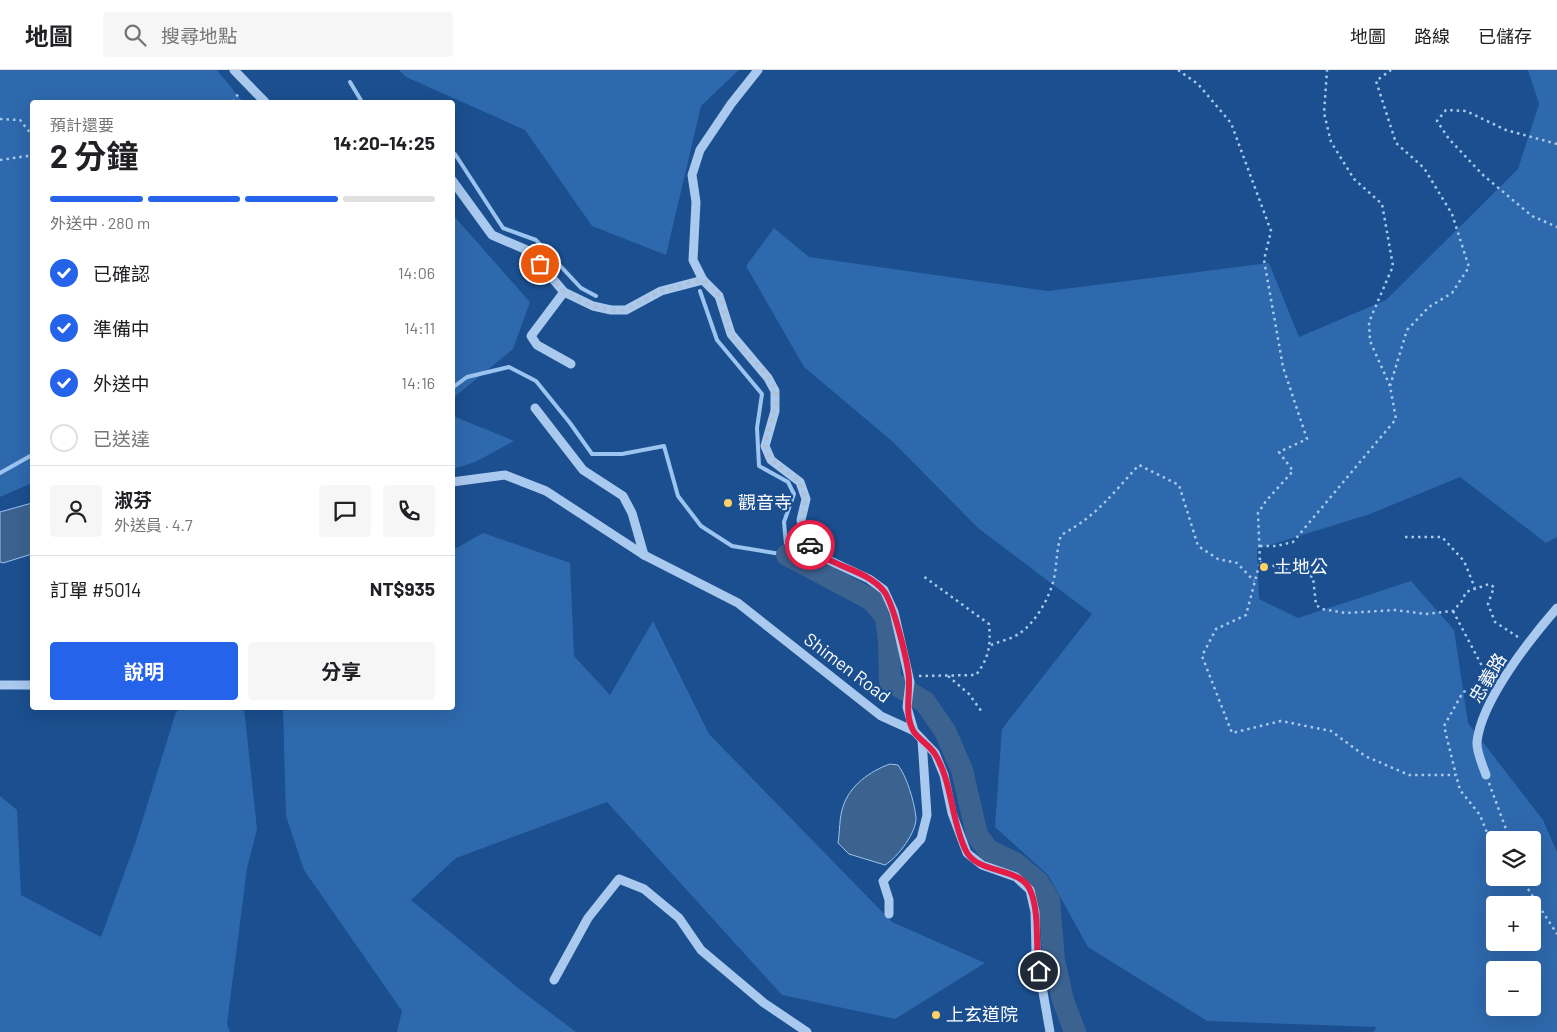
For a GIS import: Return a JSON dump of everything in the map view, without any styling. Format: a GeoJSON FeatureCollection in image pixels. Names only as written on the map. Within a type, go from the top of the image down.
{"type":"FeatureCollection","features":[{"type":"Feature","properties":{"kind":"street"},"geometry":{"type":"LineString","coordinates":[[234,70],[263,100]]}},
{"type":"Feature","properties":{"kind":"street"},"geometry":{"type":"LineString","coordinates":[[758,70],[731,104],[700,150],[692,175],[696,202],[693,260],[703,280],[719,296],[731,334],[768,378],[775,391],[775,411],[765,446],[771,460],[800,482],[806,499],[801,520],[807,542],[822,557],[869,579],[884,590],[894,612],[910,682],[907,707],[914,731]]}},
{"type":"Feature","properties":{"kind":"street"},"geometry":{"type":"LineString","coordinates":[[455,184],[492,235],[529,251],[564,292],[593,306],[611,310],[626,310],[661,291],[703,280]]}},
{"type":"Feature","properties":{"kind":"street"},"geometry":{"type":"LineString","coordinates":[[564,292],[531,336],[537,345],[571,364]]}},
{"type":"Feature","properties":{"kind":"street"},"geometry":{"type":"LineString","coordinates":[[535,408],[583,470],[623,496],[632,512],[644,556]]}},
{"type":"Feature","properties":{"kind":"street","name":"Shimen Road"},"geometry":{"type":"LineString","coordinates":[[455,482],[505,475],[538,488],[644,556],[738,603],[881,716],[914,731],[935,753],[944,775],[952,813],[967,853],[982,865],[1016,877],[1030,890],[1035,912],[1036,952],[1050,1032]]}},
{"type":"Feature","properties":{"kind":"street","name":"忠義路"},"geometry":{"type":"LineString","coordinates":[[1486,775],[1476,744],[1483,716],[1528,643],[1557,608]]}},
{"type":"Feature","properties":{"kind":"street"},"geometry":{"type":"LineString","coordinates":[[0,685],[30,685]]}},
{"type":"Feature","properties":{"kind":"street"},"geometry":{"type":"LineString","coordinates":[[889,914],[889,900],[882,881],[921,839],[927,815],[922,740]]}},
{"type":"Feature","properties":{"kind":"street"},"geometry":{"type":"LineString","coordinates":[[554,980],[588,918],[619,879],[644,889],[679,918],[701,950],[764,1003],[806,1032]]}},
{"type":"Feature","properties":{"kind":"path"},"geometry":{"type":"LineString","coordinates":[[1178,70],[1198,84],[1232,123],[1271,231],[1264,260],[1283,367],[1307,439],[1279,452],[1293,471],[1266,501],[1258,513],[1260,562],[1246,615],[1216,629],[1202,656],[1232,733],[1281,720],[1331,730],[1365,756],[1408,775],[1456,775]]}},
{"type":"Feature","properties":{"kind":"path"},"geometry":{"type":"LineString","coordinates":[[1260,546],[1276,546],[1293,542],[1396,419],[1390,386],[1370,341],[1369,322],[1393,266],[1382,204],[1354,179],[1331,142],[1324,113],[1328,70]]}},
{"type":"Feature","properties":{"kind":"path"},"geometry":{"type":"LineString","coordinates":[[1390,386],[1407,330],[1429,307],[1452,293],[1469,267],[1452,214],[1424,168],[1396,143],[1376,81],[1391,70]]}},
{"type":"Feature","properties":{"kind":"path"},"geometry":{"type":"LineString","coordinates":[[1557,144],[1506,130],[1466,111],[1446,110],[1437,121],[1449,139],[1483,175],[1532,216],[1557,227]]}},
{"type":"Feature","properties":{"kind":"path"},"geometry":{"type":"LineString","coordinates":[[0,119],[20,120],[30,132]]}},
{"type":"Feature","properties":{"kind":"path"},"geometry":{"type":"LineString","coordinates":[[0,160],[30,157]]}},
{"type":"Feature","properties":{"kind":"path"},"geometry":{"type":"LineString","coordinates":[[991,645],[1020,633],[1046,601],[1055,575],[1056,550],[1061,535],[1082,523],[1108,502],[1139,466],[1179,485],[1198,546],[1218,559],[1237,563],[1254,581]]}},
{"type":"Feature","properties":{"kind":"path"},"geometry":{"type":"LineString","coordinates":[[1405,537],[1442,537],[1464,561],[1475,588]]}},
{"type":"Feature","properties":{"kind":"path"},"geometry":{"type":"LineString","coordinates":[[1260,562],[1313,577],[1316,605],[1322,609],[1360,613],[1395,610],[1426,614],[1452,611],[1462,601],[1466,592],[1489,584],[1494,587],[1488,604],[1495,622],[1528,643]]}},
{"type":"Feature","properties":{"kind":"path"},"geometry":{"type":"LineString","coordinates":[[910,682],[921,675],[976,675],[983,666],[991,645],[989,624],[922,576]]}},
{"type":"Feature","properties":{"kind":"path"},"geometry":{"type":"LineString","coordinates":[[1452,611],[1482,666],[1480,686],[1463,692],[1444,726],[1460,790],[1480,816],[1486,831]]}},
{"type":"Feature","properties":{"kind":"path"},"geometry":{"type":"LineString","coordinates":[[946,675],[968,694],[982,712]]}},
{"type":"Feature","properties":{"kind":"path"},"geometry":{"type":"LineString","coordinates":[[1486,775],[1507,831]]}},
{"type":"Feature","properties":{"kind":"path"},"geometry":{"type":"LineString","coordinates":[[1526,886],[1557,934]]}},
{"type":"Feature","properties":{"kind":"shaded area"},"geometry":{"type":"Polygon","coordinates":[[[0,70],[217,70],[241,100],[30,100],[30,484],[0,497],[0,70]]]}},
{"type":"Feature","properties":{"kind":"shaded area"},"geometry":{"type":"Polygon","coordinates":[[[399,70],[739,70],[701,106],[666,255],[592,226],[525,130],[406,77],[399,70]]]}},
{"type":"Feature","properties":{"kind":"shaded area"},"geometry":{"type":"Polygon","coordinates":[[[1528,70],[1557,70],[1557,537],[1546,543],[1460,477],[1370,514],[1257,549],[1259,599],[1298,618],[1411,581],[1454,630],[1468,723],[1543,820],[1557,852],[1557,1032],[1373,1032],[1377,1027],[1207,1021],[1088,947],[1048,875],[995,827],[1002,729],[1092,614],[978,528],[892,441],[804,367],[746,266],[774,228],[809,257],[1048,291],[1269,263],[1299,337],[1386,300],[1518,169],[1539,104],[1528,70]]]}},
{"type":"Feature","properties":{"kind":"shaded area"},"geometry":{"type":"Polygon","coordinates":[[[455,217],[530,302],[513,349],[455,396],[455,217]]]}},
{"type":"Feature","properties":{"kind":"shaded area"},"geometry":{"type":"Polygon","coordinates":[[[455,417],[514,441],[475,462],[455,468],[455,417]]]}},
{"type":"Feature","properties":{"kind":"shaded area"},"geometry":{"type":"Polygon","coordinates":[[[30,504],[30,555],[3,563],[0,562],[0,512],[30,504]]]}},
{"type":"Feature","properties":{"kind":"shaded area"},"geometry":{"type":"Polygon","coordinates":[[[483,533],[570,563],[574,656],[610,695],[653,621],[709,734],[892,922],[985,963],[895,1019],[782,995],[607,802],[456,858],[411,900],[523,992],[576,1032],[397,1032],[402,1011],[304,870],[286,816],[283,710],[455,710],[455,549],[483,533]]]}},
{"type":"Feature","properties":{"kind":"shaded area"},"geometry":{"type":"Polygon","coordinates":[[[179,710],[244,710],[257,829],[247,868],[227,1024],[230,1032],[0,1032],[0,796],[17,810],[21,895],[101,937],[136,841],[176,712],[179,710]]]}},
{"type":"Feature","properties":{"kind":"shaded area"},"geometry":{"type":"Polygon","coordinates":[[[890,764],[898,765],[904,776],[912,797],[916,817],[913,830],[906,844],[885,865],[849,854],[838,843],[842,811],[850,792],[868,775],[890,764]]]}},
{"type":"Feature","properties":{"kind":"waterway"},"geometry":{"type":"LineString","coordinates":[[350,82],[361,100]]}},
{"type":"Feature","properties":{"kind":"waterway"},"geometry":{"type":"LineString","coordinates":[[455,154],[503,228],[536,240],[581,288],[596,296]]}},
{"type":"Feature","properties":{"kind":"waterway"},"geometry":{"type":"LineString","coordinates":[[455,386],[467,377],[509,367],[536,381],[592,454],[622,454],[664,446],[678,496],[701,526],[732,546],[787,555],[784,522],[794,494],[788,482],[759,466],[757,428],[762,394],[717,340],[700,291]]}},
{"type":"Feature","properties":{"kind":"waterway"},"geometry":{"type":"LineString","coordinates":[[0,473],[30,456]]}},
{"type":"Feature","properties":{"kind":"waterway"},"geometry":{"type":"LineString","coordinates":[[787,555],[872,600],[886,617],[890,681],[925,702],[945,731],[962,770],[977,835],[988,850],[1015,863],[1038,882],[1049,900],[1054,961],[1063,1000],[1075,1032]]}},
{"type":"Feature","properties":{"kind":"way so far"},"geometry":{"type":"LineString","coordinates":[[540,264],[564,292],[593,306],[611,310],[626,310],[661,291],[703,280],[719,296],[731,334],[768,378],[775,391],[775,411],[765,446],[771,460],[800,482],[806,499],[801,520],[802,531],[810,545]]}},
{"type":"Feature","properties":{"kind":"place","name":"觀音寺"},"geometry":{"type":"Point","coordinates":[728,503]}},
{"type":"Feature","properties":{"kind":"place","name":"土地公"},"geometry":{"type":"Point","coordinates":[1264,567]}},
{"type":"Feature","properties":{"kind":"place","name":"上玄道院"},"geometry":{"type":"Point","coordinates":[936,1015]}},
{"type":"Feature","properties":{"kind":"route"},"geometry":{"type":"LineString","coordinates":[[810,545],[822,557],[869,579],[884,590],[894,612],[910,682],[907,707],[914,731],[935,753],[944,775],[952,813],[967,853],[982,865],[1016,877],[1030,890],[1035,912],[1036,952],[1039,971]]}}]}
